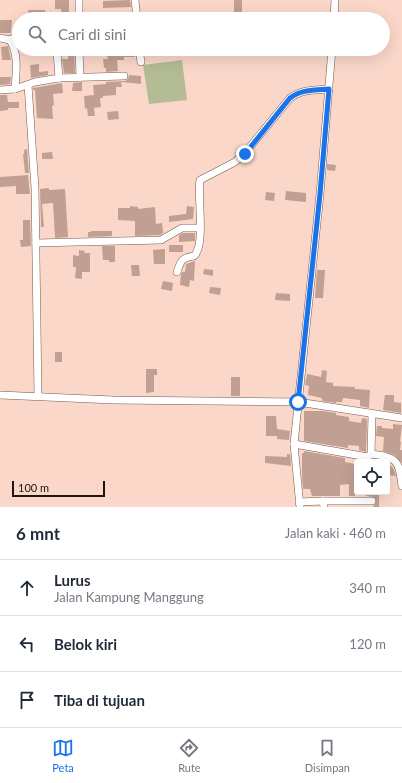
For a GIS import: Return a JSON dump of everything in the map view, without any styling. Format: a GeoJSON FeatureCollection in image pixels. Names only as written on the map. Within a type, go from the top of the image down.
{"type":"FeatureCollection","features":[{"type":"Feature","properties":{"kind":"street"},"geometry":{"type":"LineString","coordinates":[[79,0],[79,12]]}},
{"type":"Feature","properties":{"kind":"street"},"geometry":{"type":"LineString","coordinates":[[135,0],[136,12]]}},
{"type":"Feature","properties":{"kind":"street"},"geometry":{"type":"LineString","coordinates":[[334,12],[335,0]]}},
{"type":"Feature","properties":{"kind":"street"},"geometry":{"type":"LineString","coordinates":[[0,38],[10,40],[12,43]]}},
{"type":"Feature","properties":{"kind":"street"},"geometry":{"type":"LineString","coordinates":[[15,88],[17,64],[16,56]]}},
{"type":"Feature","properties":{"kind":"street"},"geometry":{"type":"LineString","coordinates":[[57,56],[59,78]]}},
{"type":"Feature","properties":{"kind":"street"},"geometry":{"type":"LineString","coordinates":[[79,56],[80,77]]}},
{"type":"Feature","properties":{"kind":"street"},"geometry":{"type":"LineString","coordinates":[[140,56],[140,62]]}},
{"type":"Feature","properties":{"kind":"street"},"geometry":{"type":"LineString","coordinates":[[331,56],[320,194],[294,444],[300,504],[372,502]]}},
{"type":"Feature","properties":{"kind":"street"},"geometry":{"type":"LineString","coordinates":[[0,90],[59,78],[124,76]]}},
{"type":"Feature","properties":{"kind":"street"},"geometry":{"type":"LineString","coordinates":[[28,85],[34,169],[38,396]]}},
{"type":"Feature","properties":{"kind":"street"},"geometry":{"type":"LineString","coordinates":[[177,272],[183,259],[194,256],[198,251],[200,228],[200,180],[235,162],[245,154],[290,98],[297,93],[329,89]]}},
{"type":"Feature","properties":{"kind":"street"},"geometry":{"type":"LineString","coordinates":[[36,242],[162,240],[182,228],[200,228]]}},
{"type":"Feature","properties":{"kind":"street"},"geometry":{"type":"LineString","coordinates":[[0,395],[113,400],[298,402],[402,418]]}},
{"type":"Feature","properties":{"kind":"street"},"geometry":{"type":"LineString","coordinates":[[371,454],[372,414]]}},
{"type":"Feature","properties":{"kind":"street"},"geometry":{"type":"LineString","coordinates":[[294,444],[367,457],[371,454],[387,457],[399,465],[402,486]]}},
{"type":"Feature","properties":{"kind":"green space"},"geometry":{"type":"Polygon","coordinates":[[[182,60],[187,100],[149,104],[143,65],[182,60]]]}},
{"type":"Feature","properties":{"kind":"building"},"geometry":{"type":"Polygon","coordinates":[[[55,0],[69,0],[69,12],[61,12],[61,9],[55,9],[55,0]]]}},
{"type":"Feature","properties":{"kind":"building"},"geometry":{"type":"Polygon","coordinates":[[[130,0],[131,7],[103,8],[103,1],[130,0]]]}},
{"type":"Feature","properties":{"kind":"building"},"geometry":{"type":"Polygon","coordinates":[[[234,0],[242,0],[242,12],[234,12],[234,0]]]}},
{"type":"Feature","properties":{"kind":"building"},"geometry":{"type":"Polygon","coordinates":[[[28,10],[45,10],[45,12],[28,12],[28,10]]]}},
{"type":"Feature","properties":{"kind":"building"},"geometry":{"type":"Polygon","coordinates":[[[0,20],[12,20],[11,33],[0,33],[0,20]]]}},
{"type":"Feature","properties":{"kind":"building"},"geometry":{"type":"Polygon","coordinates":[[[8,46],[11,60],[2,60],[1,47],[8,46]]]}},
{"type":"Feature","properties":{"kind":"building"},"geometry":{"type":"Polygon","coordinates":[[[68,56],[74,56],[75,73],[64,73],[62,59],[68,59],[68,56]]]}},
{"type":"Feature","properties":{"kind":"building"},"geometry":{"type":"Polygon","coordinates":[[[107,56],[135,57],[124,57],[124,60],[117,60],[118,71],[106,72],[103,59],[108,59],[107,56]]]}},
{"type":"Feature","properties":{"kind":"building"},"geometry":{"type":"Polygon","coordinates":[[[39,64],[39,72],[48,71],[48,75],[31,78],[30,65],[39,64]]]}},
{"type":"Feature","properties":{"kind":"building"},"geometry":{"type":"Polygon","coordinates":[[[129,75],[141,76],[141,84],[121,82],[122,87],[116,87],[116,95],[103,96],[103,98],[100,98],[101,107],[94,108],[95,116],[88,116],[87,108],[85,109],[84,96],[94,95],[93,85],[106,84],[106,82],[125,81],[128,79],[129,75]]]}},
{"type":"Feature","properties":{"kind":"building"},"geometry":{"type":"Polygon","coordinates":[[[0,77],[11,77],[10,84],[0,85],[0,77]]]}},
{"type":"Feature","properties":{"kind":"building"},"geometry":{"type":"Polygon","coordinates":[[[82,82],[82,91],[72,91],[73,83],[82,82]]]}},
{"type":"Feature","properties":{"kind":"building"},"geometry":{"type":"Polygon","coordinates":[[[62,83],[63,93],[53,94],[53,119],[37,118],[35,90],[33,90],[33,88],[62,83]]]}},
{"type":"Feature","properties":{"kind":"building"},"geometry":{"type":"Polygon","coordinates":[[[0,95],[7,95],[8,102],[19,102],[19,108],[8,108],[8,110],[0,111],[0,95]]]}},
{"type":"Feature","properties":{"kind":"building"},"geometry":{"type":"Polygon","coordinates":[[[118,111],[119,119],[108,120],[107,112],[118,111]]]}},
{"type":"Feature","properties":{"kind":"building"},"geometry":{"type":"Polygon","coordinates":[[[27,149],[29,173],[25,173],[23,154],[24,150],[27,149]]]}},
{"type":"Feature","properties":{"kind":"building"},"geometry":{"type":"Polygon","coordinates":[[[52,152],[53,159],[42,159],[42,153],[52,152]]]}},
{"type":"Feature","properties":{"kind":"building"},"geometry":{"type":"Polygon","coordinates":[[[327,164],[336,165],[335,171],[327,170],[327,164]]]}},
{"type":"Feature","properties":{"kind":"building"},"geometry":{"type":"Polygon","coordinates":[[[28,175],[30,194],[16,194],[16,186],[0,187],[0,177],[28,175]]]}},
{"type":"Feature","properties":{"kind":"building"},"geometry":{"type":"Polygon","coordinates":[[[49,188],[49,190],[65,189],[68,237],[55,238],[53,203],[42,204],[44,227],[41,227],[40,189],[49,188]]]}},
{"type":"Feature","properties":{"kind":"building"},"geometry":{"type":"Polygon","coordinates":[[[286,191],[306,193],[306,202],[285,200],[286,191]]]}},
{"type":"Feature","properties":{"kind":"building"},"geometry":{"type":"Polygon","coordinates":[[[266,192],[275,193],[274,201],[265,200],[266,192]]]}},
{"type":"Feature","properties":{"kind":"building"},"geometry":{"type":"Polygon","coordinates":[[[130,206],[138,207],[138,209],[155,207],[156,224],[162,223],[164,232],[160,235],[135,236],[135,221],[118,220],[118,208],[130,208],[130,206]]]}},
{"type":"Feature","properties":{"kind":"building"},"geometry":{"type":"Polygon","coordinates":[[[187,206],[194,207],[193,219],[169,222],[169,216],[186,214],[187,206]]]}},
{"type":"Feature","properties":{"kind":"building"},"geometry":{"type":"Polygon","coordinates":[[[23,220],[30,220],[31,246],[21,247],[20,240],[23,240],[23,220]]]}},
{"type":"Feature","properties":{"kind":"building"},"geometry":{"type":"Polygon","coordinates":[[[112,231],[112,236],[88,237],[88,232],[112,231]]]}},
{"type":"Feature","properties":{"kind":"building"},"geometry":{"type":"Polygon","coordinates":[[[183,233],[195,233],[195,241],[179,242],[179,235],[183,233]]]}},
{"type":"Feature","properties":{"kind":"building"},"geometry":{"type":"Polygon","coordinates":[[[169,245],[183,245],[183,252],[169,252],[169,245]]]}},
{"type":"Feature","properties":{"kind":"building"},"geometry":{"type":"Polygon","coordinates":[[[102,246],[115,246],[115,262],[103,260],[102,246]]]}},
{"type":"Feature","properties":{"kind":"building"},"geometry":{"type":"Polygon","coordinates":[[[165,249],[165,264],[154,264],[153,250],[165,249]]]}},
{"type":"Feature","properties":{"kind":"building"},"geometry":{"type":"Polygon","coordinates":[[[79,250],[85,251],[84,253],[90,253],[90,272],[82,272],[82,279],[75,278],[76,267],[73,267],[73,255],[79,256],[79,250]]]}},
{"type":"Feature","properties":{"kind":"building"},"geometry":{"type":"Polygon","coordinates":[[[195,261],[194,281],[190,280],[189,287],[180,285],[181,274],[182,272],[185,272],[186,264],[195,261]]]}},
{"type":"Feature","properties":{"kind":"building"},"geometry":{"type":"Polygon","coordinates":[[[131,265],[139,265],[140,276],[132,276],[131,265]]]}},
{"type":"Feature","properties":{"kind":"building"},"geometry":{"type":"Polygon","coordinates":[[[204,269],[213,270],[213,276],[203,274],[204,269]]]}},
{"type":"Feature","properties":{"kind":"building"},"geometry":{"type":"Polygon","coordinates":[[[317,270],[325,270],[323,298],[315,298],[317,270]]]}},
{"type":"Feature","properties":{"kind":"building"},"geometry":{"type":"Polygon","coordinates":[[[163,281],[173,283],[172,291],[161,289],[163,281]]]}},
{"type":"Feature","properties":{"kind":"building"},"geometry":{"type":"Polygon","coordinates":[[[210,287],[221,288],[220,295],[209,293],[210,287]]]}},
{"type":"Feature","properties":{"kind":"building"},"geometry":{"type":"Polygon","coordinates":[[[276,293],[290,294],[290,301],[275,300],[276,293]]]}},
{"type":"Feature","properties":{"kind":"building"},"geometry":{"type":"Polygon","coordinates":[[[55,352],[62,352],[62,362],[55,362],[55,352]]]}},
{"type":"Feature","properties":{"kind":"building"},"geometry":{"type":"Polygon","coordinates":[[[146,369],[157,369],[157,375],[154,375],[154,392],[146,393],[146,369]]]}},
{"type":"Feature","properties":{"kind":"building"},"geometry":{"type":"Polygon","coordinates":[[[322,370],[327,371],[326,382],[333,383],[333,386],[355,387],[355,389],[370,390],[369,408],[360,406],[360,400],[343,398],[342,402],[336,403],[322,401],[322,398],[308,395],[309,386],[305,385],[307,374],[321,377],[322,370]]]}},
{"type":"Feature","properties":{"kind":"building"},"geometry":{"type":"Polygon","coordinates":[[[231,377],[240,377],[240,396],[231,396],[231,377]]]}},
{"type":"Feature","properties":{"kind":"building"},"geometry":{"type":"Polygon","coordinates":[[[385,395],[394,395],[394,402],[401,403],[401,413],[383,410],[385,395]]]}},
{"type":"Feature","properties":{"kind":"building"},"geometry":{"type":"Polygon","coordinates":[[[304,411],[336,413],[336,415],[349,417],[349,421],[361,423],[362,418],[367,419],[366,452],[359,450],[359,446],[348,445],[348,448],[304,441],[304,411]]]}},
{"type":"Feature","properties":{"kind":"building"},"geometry":{"type":"Polygon","coordinates":[[[266,416],[276,416],[277,429],[290,431],[289,440],[277,439],[277,436],[266,436],[266,416]]]}},
{"type":"Feature","properties":{"kind":"building"},"geometry":{"type":"Polygon","coordinates":[[[393,424],[402,425],[400,450],[402,450],[402,463],[395,455],[383,451],[384,437],[376,436],[377,426],[393,429],[393,424]]]}},
{"type":"Feature","properties":{"kind":"building"},"geometry":{"type":"Polygon","coordinates":[[[304,451],[345,458],[345,462],[354,464],[355,496],[349,496],[349,484],[340,485],[340,496],[312,496],[310,489],[303,489],[302,453],[304,453],[304,451]]]}},
{"type":"Feature","properties":{"kind":"building"},"geometry":{"type":"Polygon","coordinates":[[[287,454],[290,454],[291,466],[265,463],[265,456],[287,457],[287,454]]]}},
{"type":"Feature","properties":{"kind":"building"},"geometry":{"type":"Polygon","coordinates":[[[390,465],[393,468],[396,476],[390,475],[390,465]]]}},
{"type":"Feature","properties":{"kind":"building"},"geometry":{"type":"Polygon","coordinates":[[[379,495],[379,507],[373,507],[376,503],[376,499],[374,497],[366,496],[379,495]]]}},
{"type":"Feature","properties":{"kind":"route"},"geometry":{"type":"LineString","coordinates":[[245,154],[290,98],[297,93],[305,91],[329,89],[320,194],[298,402]]}}]}
